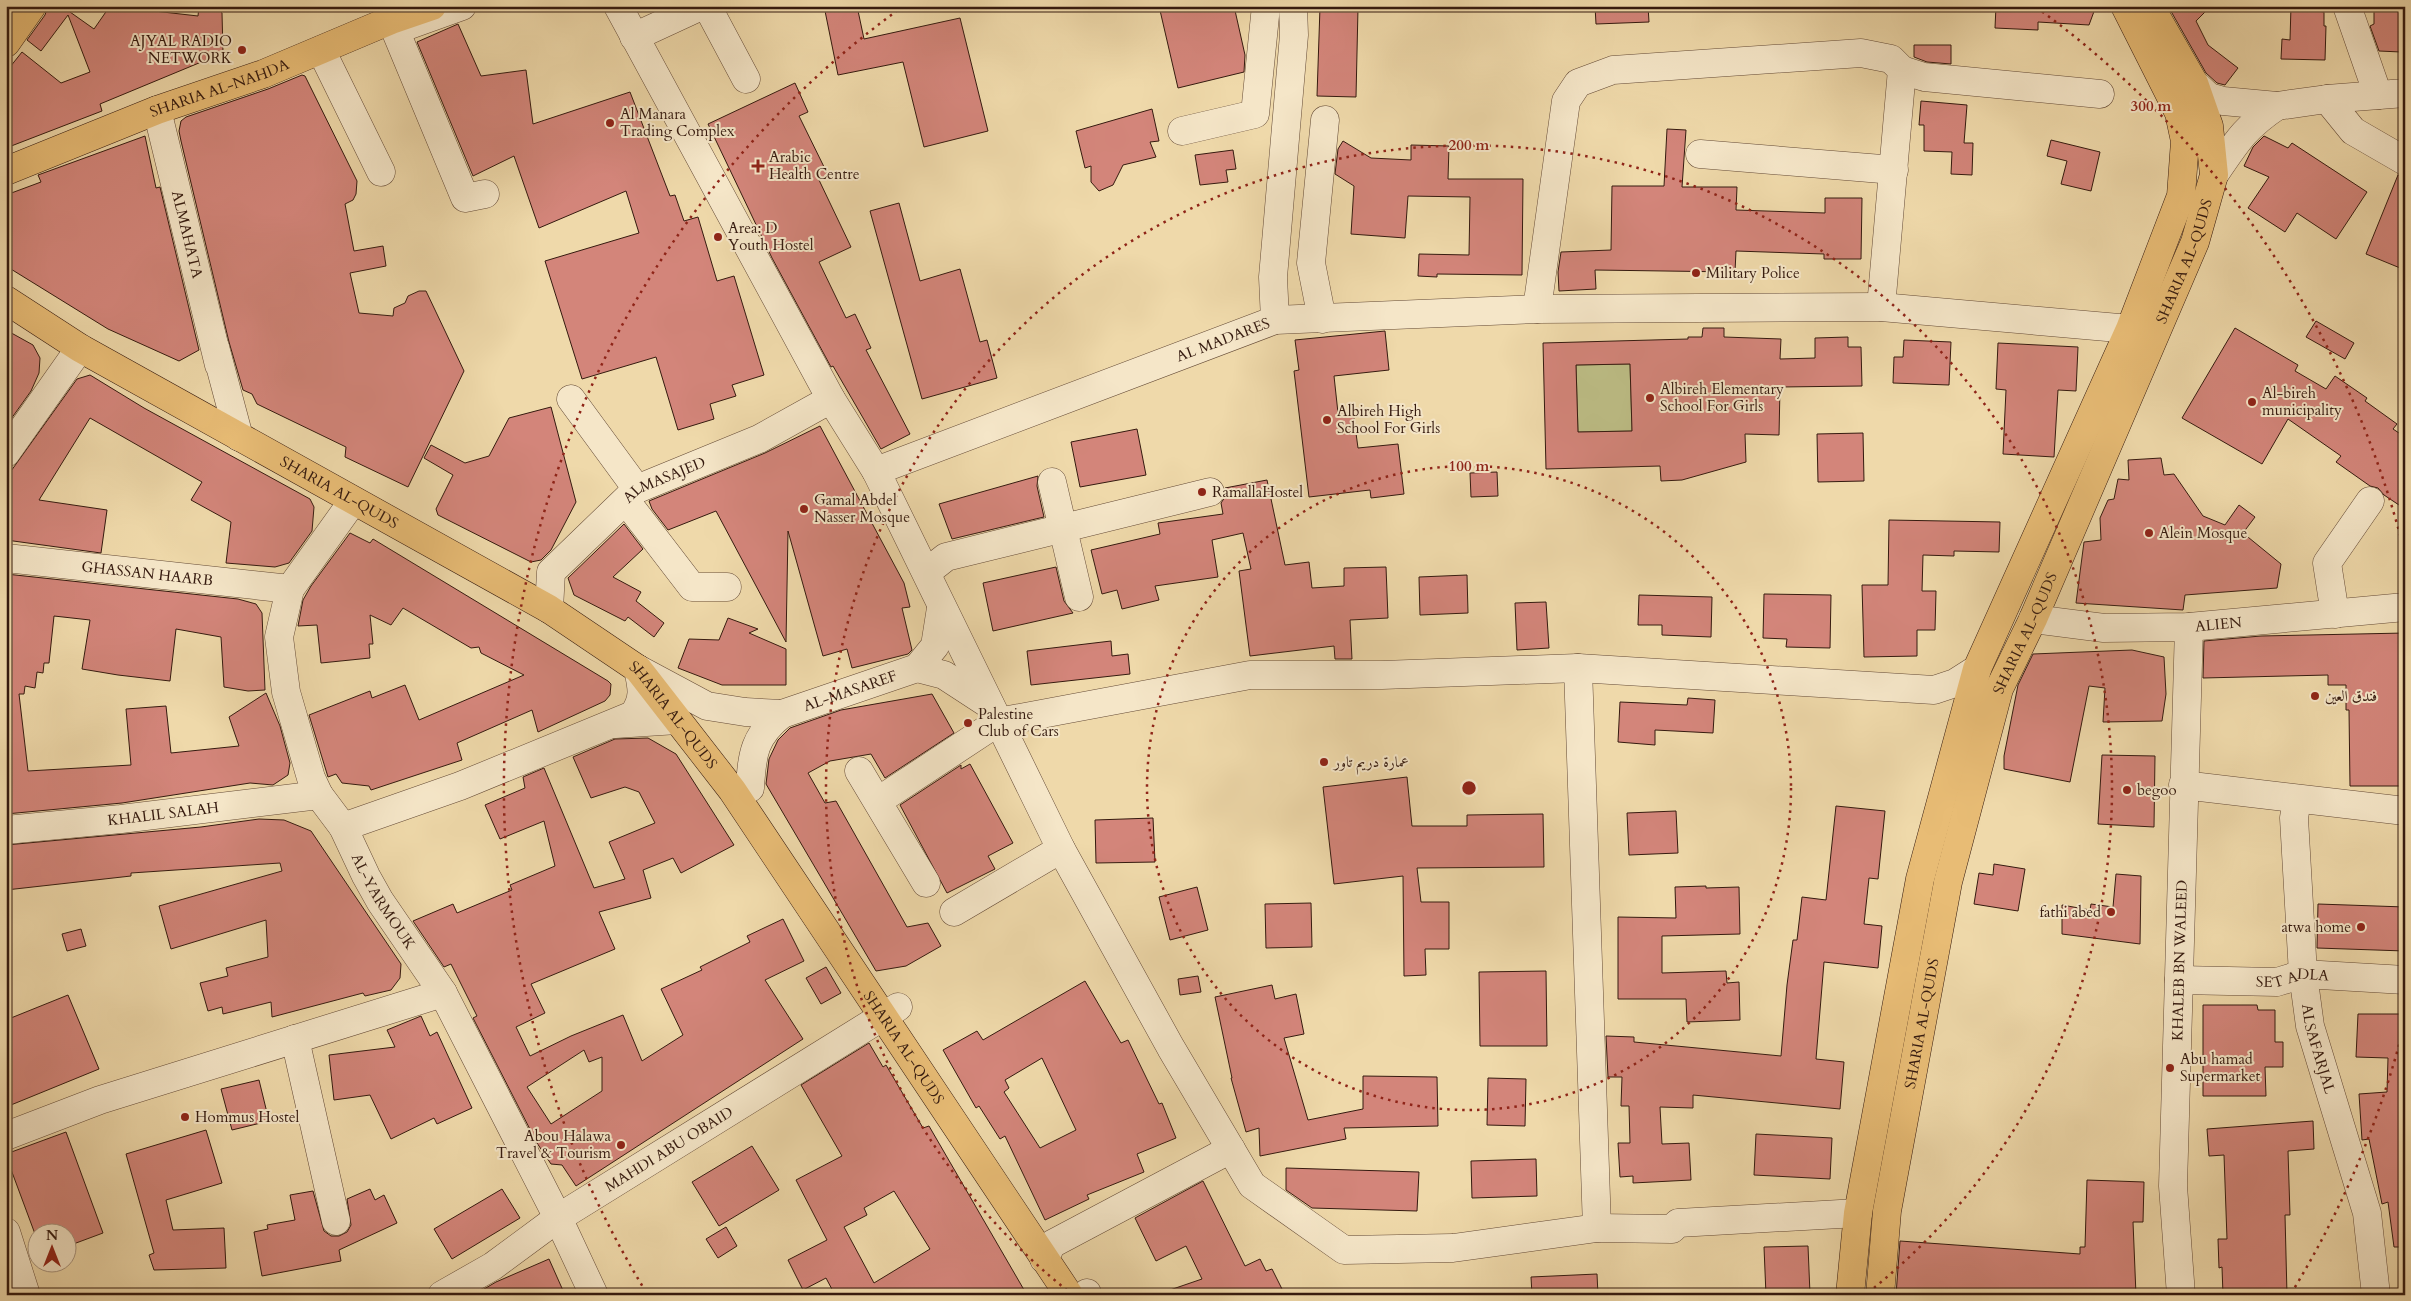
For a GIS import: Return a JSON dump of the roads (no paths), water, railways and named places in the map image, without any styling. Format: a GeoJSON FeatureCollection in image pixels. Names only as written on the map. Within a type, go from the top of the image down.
{"type":"FeatureCollection","features":[{"type":"Feature","properties":{"kind":"main road"},"geometry":{"type":"LineString","coordinates":[[6,43],[32,6]]}},
{"type":"Feature","properties":{"kind":"main road","name":"SHARIA AL-NAHDA"},"geometry":{"type":"LineString","coordinates":[[6,171],[157,110],[324,55],[432,6]]}},
{"type":"Feature","properties":{"kind":"main road","name":"SHARIA AL-QUDS"},"geometry":{"type":"LineString","coordinates":[[1880,1295],[1887,1212],[1948,882],[1999,689],[2033,619],[2141,335],[2181,196],[2185,141],[2179,113],[2125,6]]}},
{"type":"Feature","properties":{"kind":"main road","name":"SHARIA AL-QUDS"},"geometry":{"type":"LineString","coordinates":[[1850,1295],[1858,1213],[1920,879],[1977,669],[2141,335],[2195,242],[2214,175],[2209,126],[2194,83],[2150,6]]}},
{"type":"Feature","properties":{"kind":"main road","name":"SHARIA AL-QUDS"},"geometry":{"type":"LineString","coordinates":[[6,300],[80,348],[549,609],[638,669],[732,790],[891,1012]]}},
{"type":"Feature","properties":{"kind":"main road"},"geometry":{"type":"LineString","coordinates":[[2003,615],[2033,619]]}},
{"type":"Feature","properties":{"kind":"main road"},"geometry":{"type":"LineString","coordinates":[[677,720],[686,720],[706,731],[720,745],[750,788],[891,1012],[1048,1251],[1083,1294]]}},
{"type":"Feature","properties":{"kind":"main road"},"geometry":{"type":"LineString","coordinates":[[1858,1213],[1887,1212]]}},
{"type":"Feature","properties":{"kind":"street"},"geometry":{"type":"LineString","coordinates":[[462,6],[393,25],[465,198],[485,194]]}},
{"type":"Feature","properties":{"kind":"street"},"geometry":{"type":"LineString","coordinates":[[618,6],[831,399],[876,471],[927,572],[941,608],[963,645],[1060,850],[1171,1048],[1252,1185],[1344,1250],[1453,1248],[1597,1228],[1672,1229],[1678,1223],[1858,1213]]}},
{"type":"Feature","properties":{"kind":"street"},"geometry":{"type":"LineString","coordinates":[[634,36],[701,6]]}},
{"type":"Feature","properties":{"kind":"street"},"geometry":{"type":"LineString","coordinates":[[707,6],[746,79]]}},
{"type":"Feature","properties":{"kind":"street"},"geometry":{"type":"LineString","coordinates":[[1182,131],[1255,114],[1266,6]]}},
{"type":"Feature","properties":{"kind":"street","name":"AL MADARES"},"geometry":{"type":"LineString","coordinates":[[876,471],[1275,320],[1273,277],[1294,36],[1293,6]]}},
{"type":"Feature","properties":{"kind":"street"},"geometry":{"type":"LineString","coordinates":[[2194,83],[2209,97],[2223,102],[2277,106],[2327,99],[2392,94],[2347,6]]}},
{"type":"Feature","properties":{"kind":"street"},"geometry":{"type":"LineString","coordinates":[[1537,309],[1566,101],[1578,83],[1613,70],[1861,53],[1891,59],[1902,70],[1924,77],[2100,94]]}},
{"type":"Feature","properties":{"kind":"street"},"geometry":{"type":"LineString","coordinates":[[324,55],[381,172]]}},
{"type":"Feature","properties":{"kind":"street"},"geometry":{"type":"LineString","coordinates":[[1881,307],[1902,70]]}},
{"type":"Feature","properties":{"kind":"street"},"geometry":{"type":"LineString","coordinates":[[2327,99],[2352,131],[2405,161]]}},
{"type":"Feature","properties":{"kind":"street"},"geometry":{"type":"LineString","coordinates":[[2214,175],[2240,136],[2254,122],[2277,106]]}},
{"type":"Feature","properties":{"kind":"street","name":"ALMAHATA"},"geometry":{"type":"LineString","coordinates":[[157,110],[219,365],[215,347],[239,437]]}},
{"type":"Feature","properties":{"kind":"street"},"geometry":{"type":"LineString","coordinates":[[1322,319],[1311,263],[1325,120]]}},
{"type":"Feature","properties":{"kind":"street"},"geometry":{"type":"LineString","coordinates":[[1700,154],[1894,170]]}},
{"type":"Feature","properties":{"kind":"street"},"geometry":{"type":"LineString","coordinates":[[1275,320],[1537,309],[1881,307],[2141,335]]}},
{"type":"Feature","properties":{"kind":"street"},"geometry":{"type":"LineString","coordinates":[[6,453],[80,348]]}},
{"type":"Feature","properties":{"kind":"street"},"geometry":{"type":"LineString","coordinates":[[571,399],[692,587],[727,587]]}},
{"type":"Feature","properties":{"kind":"street","name":"ALMASAJED"},"geometry":{"type":"LineString","coordinates":[[549,609],[551,572],[632,495],[759,439],[831,399]]}},
{"type":"Feature","properties":{"kind":"street"},"geometry":{"type":"LineString","coordinates":[[1052,482],[1079,596]]}},
{"type":"Feature","properties":{"kind":"street"},"geometry":{"type":"LineString","coordinates":[[927,572],[946,557],[1210,492]]}},
{"type":"Feature","properties":{"kind":"street","name":"AL-YARMOUK"},"geometry":{"type":"LineString","coordinates":[[353,501],[290,589],[279,637],[286,692],[311,778],[319,794],[343,827],[376,893],[443,993],[558,1218],[594,1295]]}},
{"type":"Feature","properties":{"kind":"street"},"geometry":{"type":"LineString","coordinates":[[2335,614],[2327,563],[2370,501]]}},
{"type":"Feature","properties":{"kind":"street","name":"GHASSAN HAARB"},"geometry":{"type":"LineString","coordinates":[[6,558],[290,589]]}},
{"type":"Feature","properties":{"kind":"street","name":"ALIEN"},"geometry":{"type":"LineString","coordinates":[[2033,619],[2104,628],[2189,627],[2405,607]]}},
{"type":"Feature","properties":{"kind":"street","name":"AL-MASAREF"},"geometry":{"type":"LineString","coordinates":[[782,714],[917,668],[935,646],[941,608]]}},
{"type":"Feature","properties":{"kind":"street","name":"KHALEB BN WALEED"},"geometry":{"type":"LineString","coordinates":[[2181,1295],[2173,1186],[2189,627]]}},
{"type":"Feature","properties":{"kind":"street","name":"AL-MASAREF"},"geometry":{"type":"LineString","coordinates":[[917,668],[944,675],[994,713]]}},
{"type":"Feature","properties":{"kind":"street"},"geometry":{"type":"LineString","coordinates":[[1578,668],[1597,1228]]}},
{"type":"Feature","properties":{"kind":"street"},"geometry":{"type":"LineString","coordinates":[[878,801],[994,713],[1250,675],[1382,675],[1578,668],[1934,690],[1954,682],[1977,669]]}},
{"type":"Feature","properties":{"kind":"street"},"geometry":{"type":"LineString","coordinates":[[638,669],[698,699],[707,706],[745,712],[782,714]]}},
{"type":"Feature","properties":{"kind":"street"},"geometry":{"type":"LineString","coordinates":[[343,827],[460,786],[633,715],[640,706],[643,692],[638,669]]}},
{"type":"Feature","properties":{"kind":"street"},"geometry":{"type":"LineString","coordinates":[[1934,690],[1949,704],[1962,721]]}},
{"type":"Feature","properties":{"kind":"street"},"geometry":{"type":"LineString","coordinates":[[750,788],[752,756],[758,742],[769,724],[782,714]]}},
{"type":"Feature","properties":{"kind":"street"},"geometry":{"type":"LineString","coordinates":[[611,725],[677,720]]}},
{"type":"Feature","properties":{"kind":"street"},"geometry":{"type":"LineString","coordinates":[[858,771],[878,801],[926,883]]}},
{"type":"Feature","properties":{"kind":"street"},"geometry":{"type":"LineString","coordinates":[[2183,785],[2405,811]]}},
{"type":"Feature","properties":{"kind":"street","name":"KHALIL SALAH"},"geometry":{"type":"LineString","coordinates":[[6,830],[121,820],[319,794]]}},
{"type":"Feature","properties":{"kind":"street","name":"ALSAFARJAL"},"geometry":{"type":"LineString","coordinates":[[2297,799],[2294,818],[2303,974],[2310,1026],[2367,1213],[2376,1295]]}},
{"type":"Feature","properties":{"kind":"street"},"geometry":{"type":"LineString","coordinates":[[954,912],[1060,850]]}},
{"type":"Feature","properties":{"kind":"street","name":"SET ADLA"},"geometry":{"type":"LineString","coordinates":[[2179,980],[2277,982],[2303,974],[2405,980]]}},
{"type":"Feature","properties":{"kind":"street"},"geometry":{"type":"LineString","coordinates":[[6,1136],[100,1100],[443,993]]}},
{"type":"Feature","properties":{"kind":"street","name":"MAHDI ABU OBAID"},"geometry":{"type":"LineString","coordinates":[[442,1295],[493,1266],[558,1218],[891,1012]]}},
{"type":"Feature","properties":{"kind":"street"},"geometry":{"type":"LineString","coordinates":[[295,1039],[336,1222]]}},
{"type":"Feature","properties":{"kind":"street"},"geometry":{"type":"LineString","coordinates":[[1048,1251],[1231,1149]]}},
{"type":"Feature","properties":{"kind":"street"},"geometry":{"type":"LineString","coordinates":[[6,1232],[26,1295]]}},
{"type":"Feature","properties":{"kind":"place","name":"AJYAL RADIO NETWORK"},"geometry":{"type":"Point","coordinates":[242,50]}},
{"type":"Feature","properties":{"kind":"place","name":"Al Manara Trading Complex"},"geometry":{"type":"Point","coordinates":[610,123]}},
{"type":"Feature","properties":{"kind":"place","name":"Arabic Health Centre"},"geometry":{"type":"Point","coordinates":[758,166]}},
{"type":"Feature","properties":{"kind":"place","name":"Area: D Youth Hostel"},"geometry":{"type":"Point","coordinates":[718,237]}},
{"type":"Feature","properties":{"kind":"place","name":"Military Police"},"geometry":{"type":"Point","coordinates":[1696,273]}},
{"type":"Feature","properties":{"kind":"place","name":"Albireh Elementary School For Girls"},"geometry":{"type":"Point","coordinates":[1650,398]}},
{"type":"Feature","properties":{"kind":"place","name":"Al-bireh municipality"},"geometry":{"type":"Point","coordinates":[2252,402]}},
{"type":"Feature","properties":{"kind":"place","name":"Albireh High School For Girls"},"geometry":{"type":"Point","coordinates":[1327,420]}},
{"type":"Feature","properties":{"kind":"place","name":"RamallaHostel"},"geometry":{"type":"Point","coordinates":[1202,492]}},
{"type":"Feature","properties":{"kind":"place","name":"Gamal Abdel Nasser Mosque"},"geometry":{"type":"Point","coordinates":[804,509]}},
{"type":"Feature","properties":{"kind":"place","name":"Alein Mosque"},"geometry":{"type":"Point","coordinates":[2149,533]}},
{"type":"Feature","properties":{"kind":"place","name":"فندق العين"},"geometry":{"type":"Point","coordinates":[2315,696]}},
{"type":"Feature","properties":{"kind":"place","name":"Palestine Club of Cars"},"geometry":{"type":"Point","coordinates":[968,723]}},
{"type":"Feature","properties":{"kind":"place","name":"عمارة دريم تاور"},"geometry":{"type":"Point","coordinates":[1324,762]}},
{"type":"Feature","properties":{"kind":"place","name":"begoo"},"geometry":{"type":"Point","coordinates":[2127,790]}},
{"type":"Feature","properties":{"kind":"place","name":"fathi abed"},"geometry":{"type":"Point","coordinates":[2111,912]}},
{"type":"Feature","properties":{"kind":"place","name":"atwa home"},"geometry":{"type":"Point","coordinates":[2361,927]}},
{"type":"Feature","properties":{"kind":"place","name":"Abu hamad Supermarket"},"geometry":{"type":"Point","coordinates":[2170,1068]}},
{"type":"Feature","properties":{"kind":"place","name":"Hommus Hostel"},"geometry":{"type":"Point","coordinates":[185,1117]}},
{"type":"Feature","properties":{"kind":"place","name":"Abou Halawa Travel & Tourism"},"geometry":{"type":"Point","coordinates":[621,1145]}}]}
